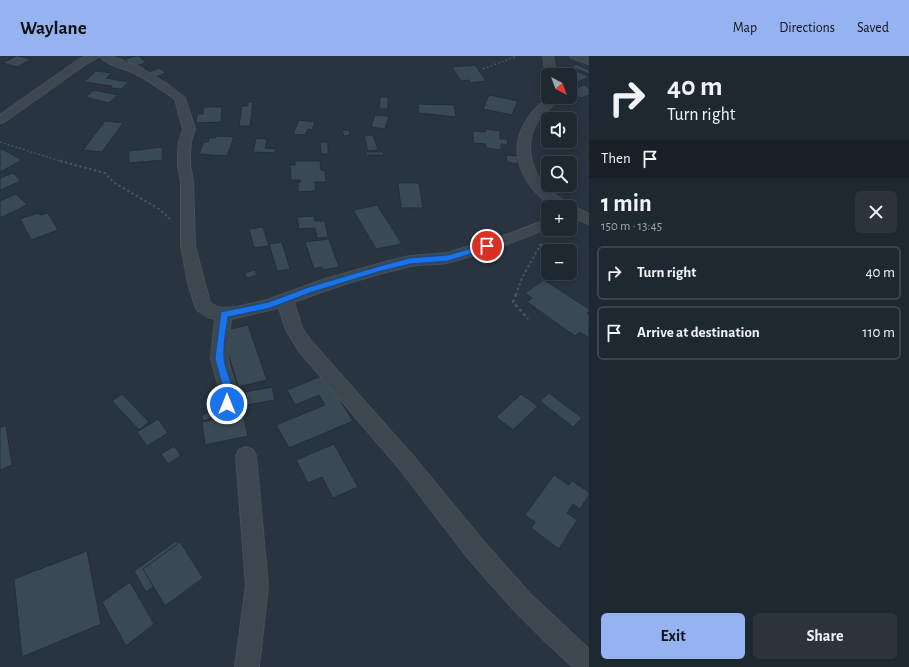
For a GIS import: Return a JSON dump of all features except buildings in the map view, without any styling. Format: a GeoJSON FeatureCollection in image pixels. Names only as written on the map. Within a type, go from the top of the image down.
{"type":"FeatureCollection","features":[{"type":"Feature","properties":{"kind":"street"},"geometry":{"type":"LineString","coordinates":[[0,120],[82,62],[95,56]]}},
{"type":"Feature","properties":{"kind":"street"},"geometry":{"type":"LineString","coordinates":[[105,56],[108,59],[138,69],[180,98],[189,129],[185,142],[184,154],[184,165],[187,181],[188,246],[196,283],[203,306],[214,313],[237,313],[270,305],[330,283],[410,261],[448,258],[514,237],[541,226]]}},
{"type":"Feature","properties":{"kind":"street"},"geometry":{"type":"LineString","coordinates":[[548,56],[550,68]]}},
{"type":"Feature","properties":{"kind":"street"},"geometry":{"type":"LineString","coordinates":[[575,56],[589,61]]}},
{"type":"Feature","properties":{"kind":"street"},"geometry":{"type":"LineString","coordinates":[[548,104],[531,122],[523,139],[527,170],[531,178],[552,200]]}},
{"type":"Feature","properties":{"kind":"street"},"geometry":{"type":"LineString","coordinates":[[577,214],[589,220]]}},
{"type":"Feature","properties":{"kind":"street"},"geometry":{"type":"LineString","coordinates":[[285,300],[294,330],[305,346],[406,462],[476,550],[522,602],[553,633],[589,665]]}},
{"type":"Feature","properties":{"kind":"street"},"geometry":{"type":"LineString","coordinates":[[224,314],[219,358],[228,388],[227,404]]}},
{"type":"Feature","properties":{"kind":"street"},"geometry":{"type":"LineString","coordinates":[[246,456],[257,586],[247,667]]}},
{"type":"Feature","properties":{"kind":"path"},"geometry":{"type":"LineString","coordinates":[[483,69],[517,56]]}},
{"type":"Feature","properties":{"kind":"path"},"geometry":{"type":"LineString","coordinates":[[0,142],[105,173],[113,182],[159,209],[188,235]]}},
{"type":"Feature","properties":{"kind":"path"},"geometry":{"type":"LineString","coordinates":[[528,319],[514,302],[522,278],[544,239]]}},
{"type":"Feature","properties":{"kind":"route"},"geometry":{"type":"LineString","coordinates":[[227,404],[228,388],[219,358],[224,314],[237,313],[270,305],[309,290],[380,268],[410,261],[448,258],[487,246]]}}]}
